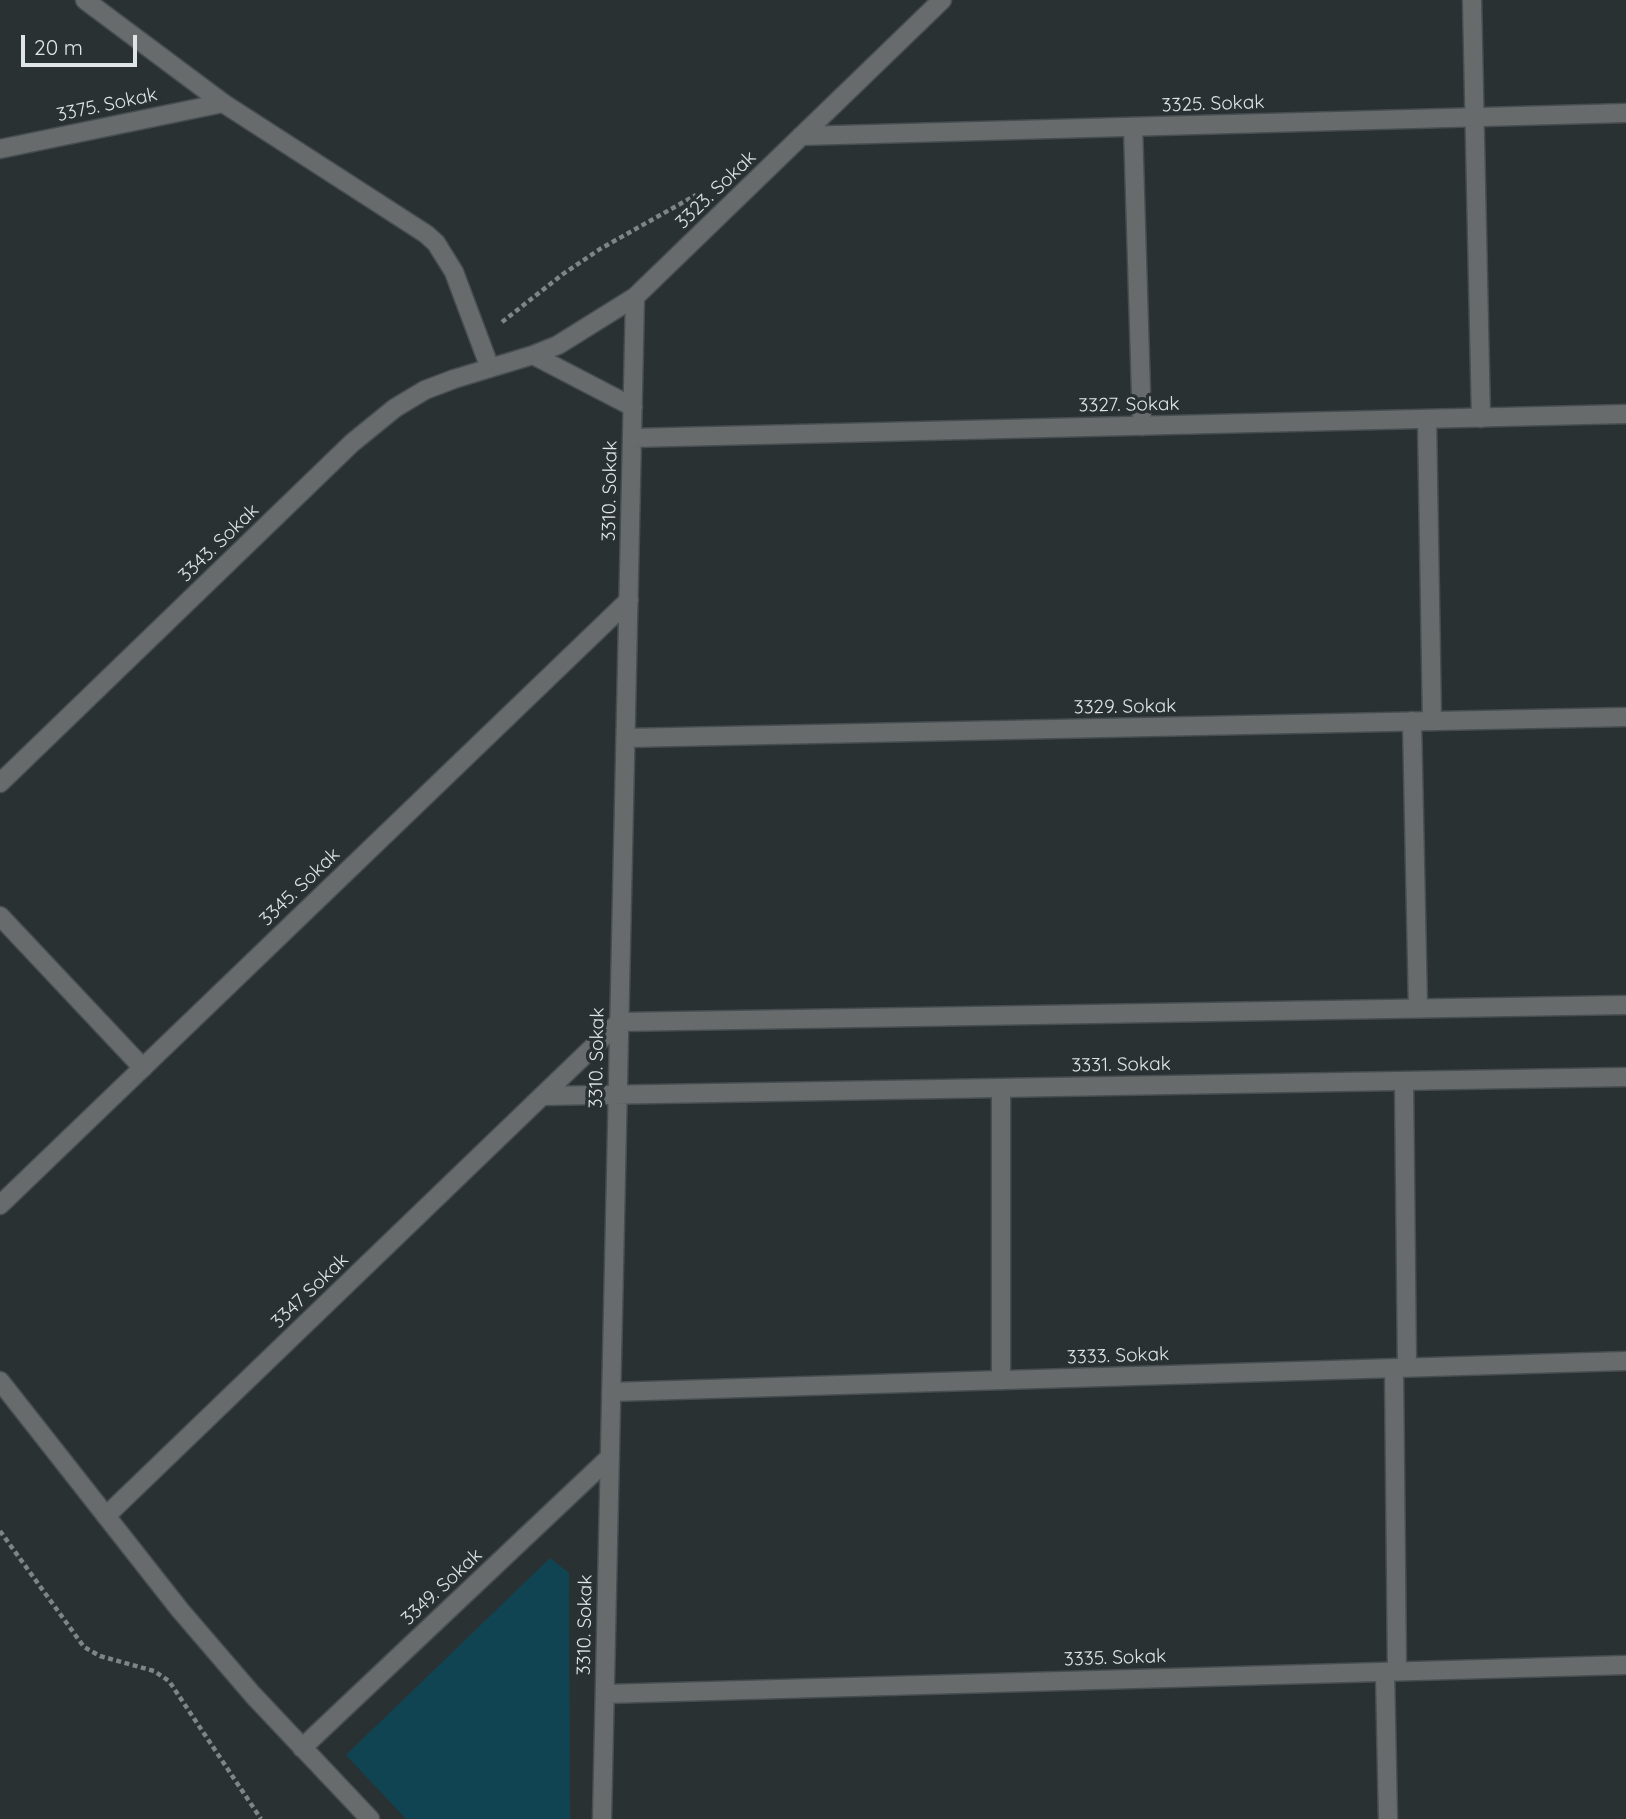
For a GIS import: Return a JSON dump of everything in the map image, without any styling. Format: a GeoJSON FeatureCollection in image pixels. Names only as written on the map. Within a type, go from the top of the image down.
{"type":"FeatureCollection","features":[{"type":"Feature","properties":{"kind":"street"},"geometry":{"type":"LineString","coordinates":[[85,0],[223,103],[426,233],[436,243],[454,271],[490,368]]}},
{"type":"Feature","properties":{"kind":"street","name":"3323. Sokak"},"geometry":{"type":"LineString","coordinates":[[490,368],[558,345],[635,297],[942,0]]}},
{"type":"Feature","properties":{"kind":"street"},"geometry":{"type":"LineString","coordinates":[[1472,0],[1481,418]]}},
{"type":"Feature","properties":{"kind":"street","name":"3375. Sokak"},"geometry":{"type":"LineString","coordinates":[[0,149],[223,103]]}},
{"type":"Feature","properties":{"kind":"street","name":"3325. Sokak"},"geometry":{"type":"LineString","coordinates":[[801,136],[1626,113]]}},
{"type":"Feature","properties":{"kind":"street"},"geometry":{"type":"LineString","coordinates":[[1133,127],[1142,426]]}},
{"type":"Feature","properties":{"kind":"street","name":"3310. Sokak"},"geometry":{"type":"LineString","coordinates":[[602,1819],[635,297]]}},
{"type":"Feature","properties":{"kind":"street"},"geometry":{"type":"LineString","coordinates":[[533,355],[633,407]]}},
{"type":"Feature","properties":{"kind":"street","name":"3343. Sokak"},"geometry":{"type":"LineString","coordinates":[[0,783],[352,443],[395,408],[425,390],[490,368]]}},
{"type":"Feature","properties":{"kind":"street","name":"3327. Sokak"},"geometry":{"type":"LineString","coordinates":[[632,438],[1626,414]]}},
{"type":"Feature","properties":{"kind":"street"},"geometry":{"type":"LineString","coordinates":[[1427,419],[1432,721]]}},
{"type":"Feature","properties":{"kind":"street","name":"3345. Sokak"},"geometry":{"type":"LineString","coordinates":[[0,1205],[629,600]]}},
{"type":"Feature","properties":{"kind":"street","name":"3329. Sokak"},"geometry":{"type":"LineString","coordinates":[[626,738],[1626,717]]}},
{"type":"Feature","properties":{"kind":"street"},"geometry":{"type":"LineString","coordinates":[[1412,721],[1418,1008]]}},
{"type":"Feature","properties":{"kind":"street"},"geometry":{"type":"LineString","coordinates":[[0,916],[143,1068]]}},
{"type":"Feature","properties":{"kind":"street"},"geometry":{"type":"LineString","coordinates":[[619,1022],[1626,1005]]}},
{"type":"Feature","properties":{"kind":"street","name":"3347 Sokak"},"geometry":{"type":"LineString","coordinates":[[106,1516],[619,1022]]}},
{"type":"Feature","properties":{"kind":"street","name":"3331. Sokak"},"geometry":{"type":"LineString","coordinates":[[542,1096],[1626,1077]]}},
{"type":"Feature","properties":{"kind":"street"},"geometry":{"type":"LineString","coordinates":[[1388,1819],[1401,1368],[1404,1081]]}},
{"type":"Feature","properties":{"kind":"street"},"geometry":{"type":"LineString","coordinates":[[1001,1089],[1002,1380]]}},
{"type":"Feature","properties":{"kind":"street","name":"3333. Sokak"},"geometry":{"type":"LineString","coordinates":[[611,1392],[1626,1360]]}},
{"type":"Feature","properties":{"kind":"street"},"geometry":{"type":"LineString","coordinates":[[0,1381],[180,1610],[253,1695],[370,1819]]}},
{"type":"Feature","properties":{"kind":"street","name":"3349. Sokak"},"geometry":{"type":"LineString","coordinates":[[302,1748],[610,1457]]}},
{"type":"Feature","properties":{"kind":"street","name":"3335. Sokak"},"geometry":{"type":"LineString","coordinates":[[605,1694],[1626,1665]]}},
{"type":"Feature","properties":{"kind":"path"},"geometry":{"type":"LineString","coordinates":[[480,340],[563,274],[600,249],[706,190]]}},
{"type":"Feature","properties":{"kind":"path"},"geometry":{"type":"LineString","coordinates":[[0,1531],[84,1647],[100,1656],[154,1671],[169,1681],[261,1819]]}},
{"type":"Feature","properties":{"kind":"shaded area"},"geometry":{"type":"Polygon","coordinates":[[[550,1558],[569,1573],[570,1819],[406,1819],[346,1755],[550,1558]]]}}]}
